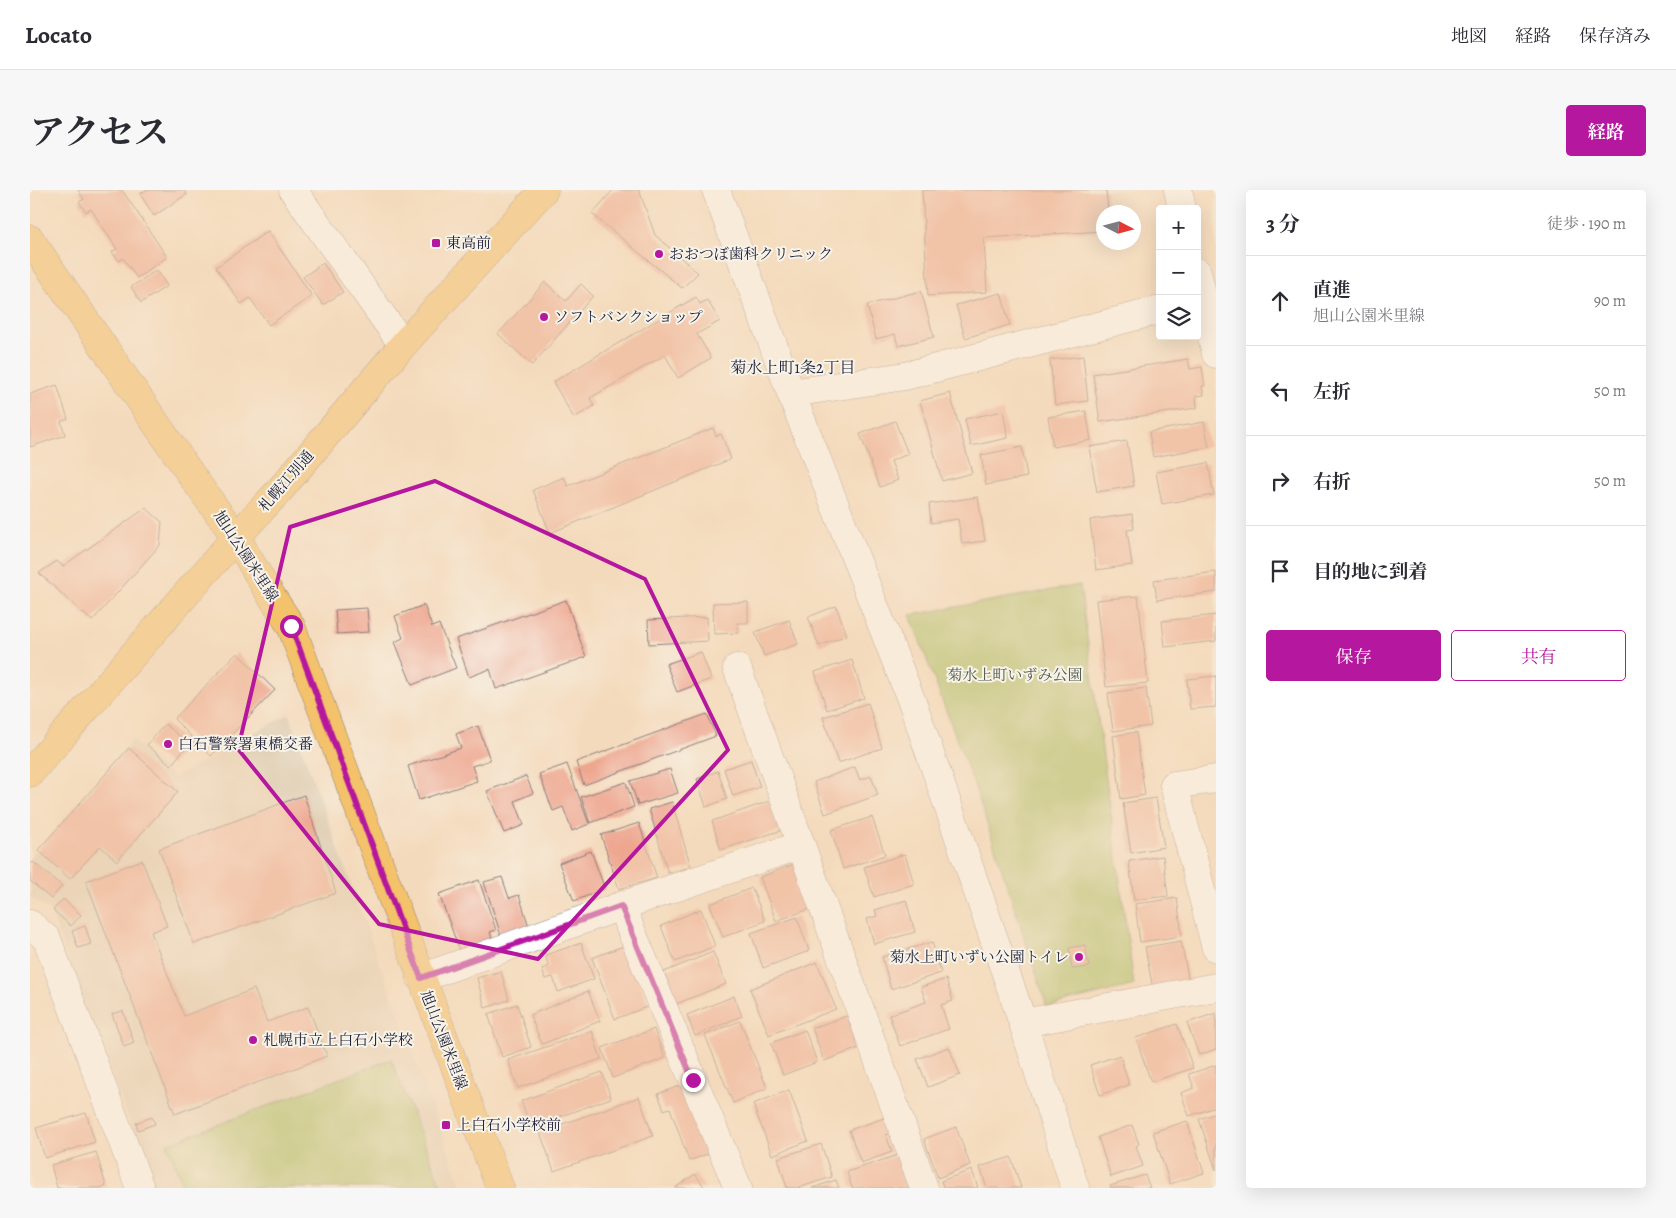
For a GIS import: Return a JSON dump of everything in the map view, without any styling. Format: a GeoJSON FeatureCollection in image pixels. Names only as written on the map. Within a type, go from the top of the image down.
{"type":"FeatureCollection","features":[{"type":"Feature","properties":{"kind":"main road","name":"札幌江別通"},"geometry":{"type":"LineString","coordinates":[[30,773],[236,537],[278,492],[403,345],[544,190]]}},
{"type":"Feature","properties":{"kind":"main road","name":"旭山公園米里線"},"geometry":{"type":"LineString","coordinates":[[30,239],[196,482],[236,537],[291,626],[500,1188]]}},
{"type":"Feature","properties":{"kind":"street"},"geometry":{"type":"LineString","coordinates":[[293,190],[403,345]]}},
{"type":"Feature","properties":{"kind":"street"},"geometry":{"type":"LineString","coordinates":[[716,190],[791,393],[914,707],[1023,1023],[1075,1188]]}},
{"type":"Feature","properties":{"kind":"street"},"geometry":{"type":"LineString","coordinates":[[1178,190],[1181,205]]}},
{"type":"Feature","properties":{"kind":"street"},"geometry":{"type":"LineString","coordinates":[[1201,284],[1206,298],[1216,354]]}},
{"type":"Feature","properties":{"kind":"street"},"geometry":{"type":"LineString","coordinates":[[791,393],[906,376],[1156,311]]}},
{"type":"Feature","properties":{"kind":"street"},"geometry":{"type":"LineString","coordinates":[[737,668],[924,1188]]}},
{"type":"Feature","properties":{"kind":"street"},"geometry":{"type":"LineString","coordinates":[[1216,779],[1174,785],[1216,948]]}},
{"type":"Feature","properties":{"kind":"street"},"geometry":{"type":"LineString","coordinates":[[421,978],[621,906],[801,845]]}},
{"type":"Feature","properties":{"kind":"street"},"geometry":{"type":"LineString","coordinates":[[621,906],[738,1188]]}},
{"type":"Feature","properties":{"kind":"street"},"geometry":{"type":"LineString","coordinates":[[30,924],[47,939],[140,1188]]}},
{"type":"Feature","properties":{"kind":"street"},"geometry":{"type":"LineString","coordinates":[[1023,1023],[1216,987]]}},
{"type":"Feature","properties":{"kind":"highlighted area"},"geometry":{"type":"Polygon","coordinates":[[[435,481],[645,579],[728,750],[538,959],[379,924],[238,749],[290,527],[435,481]]]}},
{"type":"Feature","properties":{"kind":"shaded area","name":"札幌市立上白石小学校"},"geometry":{"type":"Polygon","coordinates":[[[289,714],[462,1188],[155,1188],[50,911],[30,897],[30,859],[132,740],[173,778],[289,714]]]}},
{"type":"Feature","properties":{"kind":"green space","name":"菊水上町いずみ公園"},"geometry":{"type":"Polygon","coordinates":[[[1080,585],[1134,985],[1047,1007],[976,790],[910,615],[1080,585]]]}},
{"type":"Feature","properties":{"kind":"green space"},"geometry":{"type":"Polygon","coordinates":[[[391,1059],[442,1188],[184,1188],[167,1144],[391,1059]]]}},
{"type":"Feature","properties":{"kind":"building"},"geometry":{"type":"Polygon","coordinates":[[[78,190],[122,190],[167,257],[137,278],[123,258],[119,261],[112,252],[117,249],[91,209],[86,212],[79,202],[84,199],[78,190]]]}},
{"type":"Feature","properties":{"kind":"building"},"geometry":{"type":"Polygon","coordinates":[[[146,190],[184,190],[187,194],[154,216],[140,194],[146,190]]]}},
{"type":"Feature","properties":{"kind":"building","name":"おおつぼ歯科クリニック"},"geometry":{"type":"Polygon","coordinates":[[[613,190],[639,190],[655,235],[698,273],[682,288],[592,214],[613,190]]]}},
{"type":"Feature","properties":{"kind":"building"},"geometry":{"type":"Polygon","coordinates":[[[922,190],[1106,190],[1107,205],[1096,205],[1096,231],[984,238],[987,292],[928,296],[922,190]]]}},
{"type":"Feature","properties":{"kind":"building"},"geometry":{"type":"Polygon","coordinates":[[[268,231],[312,296],[269,325],[250,298],[241,304],[216,267],[268,231]]]}},
{"type":"Feature","properties":{"kind":"building"},"geometry":{"type":"Polygon","coordinates":[[[323,263],[343,292],[323,305],[303,277],[323,263]]]}},
{"type":"Feature","properties":{"kind":"building"},"geometry":{"type":"Polygon","coordinates":[[[157,270],[167,286],[141,303],[131,287],[157,270]]]}},
{"type":"Feature","properties":{"kind":"building","name":"ソフトバンクショップ"},"geometry":{"type":"Polygon","coordinates":[[[545,282],[566,301],[581,284],[593,296],[532,365],[498,334],[545,282]]]}},
{"type":"Feature","properties":{"kind":"building"},"geometry":{"type":"Polygon","coordinates":[[[921,291],[934,337],[898,346],[895,334],[876,339],[867,305],[921,291]]]}},
{"type":"Feature","properties":{"kind":"building"},"geometry":{"type":"Polygon","coordinates":[[[1001,293],[1010,325],[965,338],[956,305],[1001,293]]]}},
{"type":"Feature","properties":{"kind":"building"},"geometry":{"type":"Polygon","coordinates":[[[696,297],[700,304],[707,300],[720,321],[697,334],[711,358],[678,378],[665,355],[590,398],[594,406],[574,418],[553,382],[696,297]]]}},
{"type":"Feature","properties":{"kind":"building"},"geometry":{"type":"Polygon","coordinates":[[[1083,356],[1088,401],[1055,405],[1050,360],[1083,356]]]}},
{"type":"Feature","properties":{"kind":"building"},"geometry":{"type":"Polygon","coordinates":[[[1188,359],[1190,369],[1202,367],[1205,386],[1202,386],[1204,395],[1196,396],[1197,408],[1100,422],[1093,374],[1188,359]]]}},
{"type":"Feature","properties":{"kind":"building"},"geometry":{"type":"Polygon","coordinates":[[[57,385],[68,419],[61,421],[65,435],[30,447],[30,394],[57,385]]]}},
{"type":"Feature","properties":{"kind":"building"},"geometry":{"type":"Polygon","coordinates":[[[950,393],[972,473],[942,481],[920,401],[950,393]]]}},
{"type":"Feature","properties":{"kind":"building"},"geometry":{"type":"Polygon","coordinates":[[[1003,411],[1008,438],[971,446],[965,419],[1003,411]]]}},
{"type":"Feature","properties":{"kind":"building"},"geometry":{"type":"Polygon","coordinates":[[[1086,411],[1091,440],[1053,447],[1048,417],[1086,411]]]}},
{"type":"Feature","properties":{"kind":"building"},"geometry":{"type":"Polygon","coordinates":[[[895,421],[908,454],[891,461],[898,480],[880,487],[860,434],[895,421]]]}},
{"type":"Feature","properties":{"kind":"building"},"geometry":{"type":"Polygon","coordinates":[[[1204,422],[1209,447],[1153,457],[1149,432],[1204,422]]]}},
{"type":"Feature","properties":{"kind":"building"},"geometry":{"type":"Polygon","coordinates":[[[713,428],[716,436],[721,434],[731,459],[550,533],[533,490],[564,477],[568,486],[713,428]]]}},
{"type":"Feature","properties":{"kind":"building"},"geometry":{"type":"Polygon","coordinates":[[[1127,441],[1134,486],[1097,492],[1089,447],[1127,441]]]}},
{"type":"Feature","properties":{"kind":"building"},"geometry":{"type":"Polygon","coordinates":[[[1022,447],[1027,477],[986,485],[981,455],[1022,447]]]}},
{"type":"Feature","properties":{"kind":"building"},"geometry":{"type":"Polygon","coordinates":[[[1208,463],[1214,495],[1162,504],[1156,472],[1208,463]]]}},
{"type":"Feature","properties":{"kind":"building"},"geometry":{"type":"Polygon","coordinates":[[[978,497],[985,541],[962,544],[958,519],[931,523],[929,504],[978,497]]]}},
{"type":"Feature","properties":{"kind":"building"},"geometry":{"type":"Polygon","coordinates":[[[146,508],[162,522],[160,545],[92,621],[39,573],[57,561],[63,566],[146,508]]]}},
{"type":"Feature","properties":{"kind":"building"},"geometry":{"type":"Polygon","coordinates":[[[1132,514],[1134,529],[1127,530],[1132,565],[1096,570],[1090,520],[1132,514]]]}},
{"type":"Feature","properties":{"kind":"building"},"geometry":{"type":"Polygon","coordinates":[[[1216,572],[1216,592],[1157,600],[1154,580],[1216,572]]]}},
{"type":"Feature","properties":{"kind":"building"},"geometry":{"type":"Polygon","coordinates":[[[1138,596],[1148,683],[1106,687],[1096,600],[1138,596]]]}},
{"type":"Feature","properties":{"kind":"building"},"geometry":{"type":"Polygon","coordinates":[[[566,600],[586,657],[496,689],[490,669],[469,677],[456,639],[566,600]]]}},
{"type":"Feature","properties":{"kind":"building"},"geometry":{"type":"Polygon","coordinates":[[[748,602],[748,623],[737,623],[738,633],[714,634],[713,603],[748,602]]]}},
{"type":"Feature","properties":{"kind":"building"},"geometry":{"type":"Polygon","coordinates":[[[424,605],[432,627],[439,624],[456,668],[412,685],[395,642],[403,638],[395,616],[424,605]]]}},
{"type":"Feature","properties":{"kind":"building"},"geometry":{"type":"Polygon","coordinates":[[[836,606],[847,635],[819,646],[808,617],[836,606]]]}},
{"type":"Feature","properties":{"kind":"building"},"geometry":{"type":"Polygon","coordinates":[[[367,608],[369,632],[337,634],[335,610],[367,608]]]}},
{"type":"Feature","properties":{"kind":"building"},"geometry":{"type":"Polygon","coordinates":[[[1216,615],[1216,641],[1165,647],[1162,621],[1216,615]]]}},
{"type":"Feature","properties":{"kind":"building"},"geometry":{"type":"Polygon","coordinates":[[[707,617],[708,641],[649,644],[648,620],[707,617]]]}},
{"type":"Feature","properties":{"kind":"building"},"geometry":{"type":"Polygon","coordinates":[[[789,620],[798,644],[764,656],[755,632],[789,620]]]}},
{"type":"Feature","properties":{"kind":"building"},"geometry":{"type":"Polygon","coordinates":[[[701,652],[711,679],[677,692],[666,664],[701,652]]]}},
{"type":"Feature","properties":{"kind":"building"},"geometry":{"type":"Polygon","coordinates":[[[237,653],[275,690],[211,756],[174,719],[237,653]]]}},
{"type":"Feature","properties":{"kind":"building"},"geometry":{"type":"Polygon","coordinates":[[[852,660],[864,698],[827,710],[815,672],[852,660]]]}},
{"type":"Feature","properties":{"kind":"building"},"geometry":{"type":"Polygon","coordinates":[[[1216,676],[1216,707],[1190,709],[1187,679],[1216,676]]]}},
{"type":"Feature","properties":{"kind":"building"},"geometry":{"type":"Polygon","coordinates":[[[1146,688],[1151,726],[1113,731],[1108,693],[1146,688]]]}},
{"type":"Feature","properties":{"kind":"building"},"geometry":{"type":"Polygon","coordinates":[[[868,703],[882,748],[838,763],[823,717],[868,703]]]}},
{"type":"Feature","properties":{"kind":"building"},"geometry":{"type":"Polygon","coordinates":[[[707,714],[716,736],[584,785],[576,762],[707,714]]]}},
{"type":"Feature","properties":{"kind":"building","name":"白石警察署東橋交番"},"geometry":{"type":"Polygon","coordinates":[[[165,724],[189,744],[171,765],[147,745],[165,724]]]}},
{"type":"Feature","properties":{"kind":"building"},"geometry":{"type":"Polygon","coordinates":[[[478,726],[490,760],[472,766],[477,781],[419,800],[408,766],[461,748],[456,734],[478,726]]]}},
{"type":"Feature","properties":{"kind":"building"},"geometry":{"type":"Polygon","coordinates":[[[1136,732],[1145,795],[1121,799],[1113,736],[1136,732]]]}},
{"type":"Feature","properties":{"kind":"building"},"geometry":{"type":"Polygon","coordinates":[[[129,748],[178,792],[117,861],[100,846],[70,879],[38,850],[129,748]]]}},
{"type":"Feature","properties":{"kind":"building"},"geometry":{"type":"Polygon","coordinates":[[[751,760],[760,787],[733,796],[724,769],[751,760]]]}},
{"type":"Feature","properties":{"kind":"building"},"geometry":{"type":"Polygon","coordinates":[[[567,764],[589,824],[572,831],[563,807],[553,811],[539,774],[567,764]]]}},
{"type":"Feature","properties":{"kind":"building"},"geometry":{"type":"Polygon","coordinates":[[[855,767],[860,780],[871,776],[878,795],[825,814],[814,782],[855,767]]]}},
{"type":"Feature","properties":{"kind":"building"},"geometry":{"type":"Polygon","coordinates":[[[670,769],[678,793],[638,805],[630,781],[670,769]]]}},
{"type":"Feature","properties":{"kind":"building"},"geometry":{"type":"Polygon","coordinates":[[[718,771],[727,799],[706,807],[697,779],[718,771]]]}},
{"type":"Feature","properties":{"kind":"building"},"geometry":{"type":"Polygon","coordinates":[[[526,776],[533,793],[515,801],[524,825],[504,833],[487,791],[526,776]]]}},
{"type":"Feature","properties":{"kind":"building"},"geometry":{"type":"Polygon","coordinates":[[[626,782],[634,807],[590,823],[581,797],[626,782]]]}},
{"type":"Feature","properties":{"kind":"building"},"geometry":{"type":"Polygon","coordinates":[[[304,795],[336,893],[194,944],[159,849],[304,795]]]}},
{"type":"Feature","properties":{"kind":"building"},"geometry":{"type":"Polygon","coordinates":[[[1156,798],[1164,847],[1131,853],[1123,803],[1156,798]]]}},
{"type":"Feature","properties":{"kind":"building"},"geometry":{"type":"Polygon","coordinates":[[[773,800],[782,830],[721,850],[712,821],[773,800]]]}},
{"type":"Feature","properties":{"kind":"building"},"geometry":{"type":"Polygon","coordinates":[[[672,802],[691,867],[668,873],[649,809],[672,802]]]}},
{"type":"Feature","properties":{"kind":"building"},"geometry":{"type":"Polygon","coordinates":[[[872,817],[885,855],[843,869],[831,830],[872,817]]]}},
{"type":"Feature","properties":{"kind":"building"},"geometry":{"type":"Polygon","coordinates":[[[639,823],[657,878],[619,889],[601,835],[639,823]]]}},
{"type":"Feature","properties":{"kind":"building"},"geometry":{"type":"Polygon","coordinates":[[[591,851],[605,889],[574,901],[559,863],[591,851]]]}},
{"type":"Feature","properties":{"kind":"building"},"geometry":{"type":"Polygon","coordinates":[[[905,854],[914,884],[874,897],[864,867],[905,854]]]}},
{"type":"Feature","properties":{"kind":"building"},"geometry":{"type":"Polygon","coordinates":[[[1163,856],[1168,896],[1134,900],[1129,861],[1163,856]]]}},
{"type":"Feature","properties":{"kind":"building"},"geometry":{"type":"Polygon","coordinates":[[[142,860],[167,926],[151,932],[184,1016],[254,989],[267,1022],[308,1007],[327,1056],[175,1114],[86,881],[142,860]]]}},
{"type":"Feature","properties":{"kind":"building"},"geometry":{"type":"Polygon","coordinates":[[[33,862],[62,886],[51,899],[30,881],[30,865],[33,862]]]}},
{"type":"Feature","properties":{"kind":"building"},"geometry":{"type":"Polygon","coordinates":[[[797,863],[813,908],[776,921],[760,877],[797,863]]]}},
{"type":"Feature","properties":{"kind":"building"},"geometry":{"type":"Polygon","coordinates":[[[502,877],[509,898],[519,895],[530,930],[502,939],[484,882],[502,877]]]}},
{"type":"Feature","properties":{"kind":"building"},"geometry":{"type":"Polygon","coordinates":[[[479,880],[496,930],[490,932],[492,938],[459,949],[439,894],[479,880]]]}},
{"type":"Feature","properties":{"kind":"building"},"geometry":{"type":"Polygon","coordinates":[[[752,888],[765,921],[723,937],[710,904],[752,888]]]}},
{"type":"Feature","properties":{"kind":"building"},"geometry":{"type":"Polygon","coordinates":[[[1177,898],[1182,936],[1140,942],[1135,904],[1177,898]]]}},
{"type":"Feature","properties":{"kind":"building"},"geometry":{"type":"Polygon","coordinates":[[[63,899],[81,915],[71,926],[53,910],[63,899]]]}},
{"type":"Feature","properties":{"kind":"building"},"geometry":{"type":"Polygon","coordinates":[[[906,900],[915,932],[874,944],[867,919],[877,916],[875,910],[906,900]]]}},
{"type":"Feature","properties":{"kind":"building"},"geometry":{"type":"Polygon","coordinates":[[[701,909],[715,946],[675,962],[661,926],[701,909]]]}},
{"type":"Feature","properties":{"kind":"building"},"geometry":{"type":"Polygon","coordinates":[[[797,917],[809,951],[763,968],[751,933],[797,917]]]}},
{"type":"Feature","properties":{"kind":"building"},"geometry":{"type":"Polygon","coordinates":[[[85,926],[91,944],[78,948],[72,931],[85,926]]]}},
{"type":"Feature","properties":{"kind":"building"},"geometry":{"type":"Polygon","coordinates":[[[1181,941],[1189,982],[1153,989],[1145,947],[1181,941]]]}},
{"type":"Feature","properties":{"kind":"building"},"geometry":{"type":"Polygon","coordinates":[[[932,942],[941,973],[891,989],[882,957],[932,942]]]}},
{"type":"Feature","properties":{"kind":"building"},"geometry":{"type":"Polygon","coordinates":[[[581,943],[594,979],[558,992],[553,977],[545,979],[542,969],[549,966],[545,955],[581,943]]]}},
{"type":"Feature","properties":{"kind":"building"},"geometry":{"type":"Polygon","coordinates":[[[626,945],[649,1006],[615,1019],[592,958],[626,945]]]}},
{"type":"Feature","properties":{"kind":"building","name":"菊水上町いずい公園トイレ"},"geometry":{"type":"Polygon","coordinates":[[[1085,945],[1089,967],[1072,969],[1069,948],[1085,945]]]}},
{"type":"Feature","properties":{"kind":"building"},"geometry":{"type":"Polygon","coordinates":[[[713,952],[726,984],[676,1004],[664,972],[713,952]]]}},
{"type":"Feature","properties":{"kind":"building"},"geometry":{"type":"Polygon","coordinates":[[[817,962],[836,1009],[769,1035],[750,989],[817,962]]]}},
{"type":"Feature","properties":{"kind":"building"},"geometry":{"type":"Polygon","coordinates":[[[501,971],[509,1000],[485,1008],[477,978],[501,971]]]}},
{"type":"Feature","properties":{"kind":"building"},"geometry":{"type":"Polygon","coordinates":[[[946,979],[953,1001],[941,1005],[949,1029],[900,1046],[889,1015],[926,1002],[921,987],[946,979]]]}},
{"type":"Feature","properties":{"kind":"building"},"geometry":{"type":"Polygon","coordinates":[[[588,991],[600,1021],[542,1044],[530,1015],[588,991]]]}},
{"type":"Feature","properties":{"kind":"building"},"geometry":{"type":"Polygon","coordinates":[[[734,996],[742,1016],[695,1036],[687,1015],[734,996]]]}},
{"type":"Feature","properties":{"kind":"building"},"geometry":{"type":"Polygon","coordinates":[[[517,1004],[531,1047],[502,1057],[488,1014],[517,1004]]]}},
{"type":"Feature","properties":{"kind":"building"},"geometry":{"type":"Polygon","coordinates":[[[123,1011],[134,1043],[124,1047],[112,1014],[123,1011]]]}},
{"type":"Feature","properties":{"kind":"building"},"geometry":{"type":"Polygon","coordinates":[[[1216,1013],[1216,1049],[1199,1055],[1187,1023],[1216,1013]]]}},
{"type":"Feature","properties":{"kind":"building"},"geometry":{"type":"Polygon","coordinates":[[[847,1016],[859,1048],[824,1061],[812,1028],[847,1016]]]}},
{"type":"Feature","properties":{"kind":"building"},"geometry":{"type":"Polygon","coordinates":[[[740,1021],[767,1088],[733,1103],[705,1035],[740,1021]]]}},
{"type":"Feature","properties":{"kind":"building"},"geometry":{"type":"Polygon","coordinates":[[[1177,1024],[1193,1068],[1151,1082],[1136,1038],[1177,1024]]]}},
{"type":"Feature","properties":{"kind":"building"},"geometry":{"type":"Polygon","coordinates":[[[654,1029],[665,1058],[613,1078],[602,1048],[654,1029]]]}},
{"type":"Feature","properties":{"kind":"building"},"geometry":{"type":"Polygon","coordinates":[[[805,1030],[817,1062],[783,1075],[771,1043],[805,1030]]]}},
{"type":"Feature","properties":{"kind":"building"},"geometry":{"type":"Polygon","coordinates":[[[592,1031],[601,1059],[518,1088],[508,1060],[592,1031]]]}},
{"type":"Feature","properties":{"kind":"building"},"geometry":{"type":"Polygon","coordinates":[[[949,1047],[960,1075],[928,1087],[917,1059],[949,1047]]]}},
{"type":"Feature","properties":{"kind":"building"},"geometry":{"type":"Polygon","coordinates":[[[1120,1055],[1129,1085],[1100,1095],[1090,1065],[1120,1055]]]}},
{"type":"Feature","properties":{"kind":"building"},"geometry":{"type":"Polygon","coordinates":[[[1216,1065],[1216,1107],[1189,1116],[1181,1093],[1194,1088],[1189,1074],[1216,1065]]]}},
{"type":"Feature","properties":{"kind":"building"},"geometry":{"type":"Polygon","coordinates":[[[602,1072],[611,1098],[531,1127],[521,1101],[602,1072]]]}},
{"type":"Feature","properties":{"kind":"building"},"geometry":{"type":"Polygon","coordinates":[[[684,1084],[710,1153],[689,1161],[670,1108],[664,1110],[658,1094],[684,1084]]]}},
{"type":"Feature","properties":{"kind":"building"},"geometry":{"type":"Polygon","coordinates":[[[789,1090],[808,1141],[772,1155],[753,1104],[789,1090]]]}},
{"type":"Feature","properties":{"kind":"building"},"geometry":{"type":"Polygon","coordinates":[[[639,1097],[653,1136],[554,1171],[540,1132],[639,1097]]]}},
{"type":"Feature","properties":{"kind":"building"},"geometry":{"type":"Polygon","coordinates":[[[86,1113],[95,1142],[45,1158],[36,1128],[86,1113]]]}},
{"type":"Feature","properties":{"kind":"building"},"geometry":{"type":"Polygon","coordinates":[[[1216,1113],[1216,1170],[1199,1119],[1216,1113]]]}},
{"type":"Feature","properties":{"kind":"building"},"geometry":{"type":"Polygon","coordinates":[[[152,1117],[155,1124],[138,1130],[136,1123],[152,1117]]]}},
{"type":"Feature","properties":{"kind":"building"},"geometry":{"type":"Polygon","coordinates":[[[887,1117],[893,1133],[886,1135],[892,1152],[861,1163],[849,1130],[887,1117]]]}},
{"type":"Feature","properties":{"kind":"building"},"geometry":{"type":"Polygon","coordinates":[[[1187,1121],[1204,1173],[1170,1184],[1153,1132],[1187,1121]]]}},
{"type":"Feature","properties":{"kind":"building"},"geometry":{"type":"Polygon","coordinates":[[[1132,1125],[1139,1144],[1136,1146],[1143,1166],[1111,1177],[1098,1137],[1132,1125]]]}},
{"type":"Feature","properties":{"kind":"building"},"geometry":{"type":"Polygon","coordinates":[[[956,1127],[970,1165],[938,1178],[924,1139],[956,1127]]]}},
{"type":"Feature","properties":{"kind":"building"},"geometry":{"type":"Polygon","coordinates":[[[821,1144],[832,1177],[798,1188],[787,1188],[778,1158],[821,1144]]]}},
{"type":"Feature","properties":{"kind":"building"},"geometry":{"type":"Polygon","coordinates":[[[96,1152],[106,1186],[100,1188],[57,1188],[51,1165],[96,1152]]]}},
{"type":"Feature","properties":{"kind":"building"},"geometry":{"type":"Polygon","coordinates":[[[898,1155],[909,1188],[852,1188],[847,1172],[898,1155]]]}},
{"type":"Feature","properties":{"kind":"building"},"geometry":{"type":"Polygon","coordinates":[[[1011,1157],[1021,1188],[987,1188],[980,1167],[1011,1157]]]}},
{"type":"Feature","properties":{"kind":"building"},"geometry":{"type":"Polygon","coordinates":[[[972,1170],[978,1188],[944,1188],[941,1181],[972,1170]]]}},
{"type":"Feature","properties":{"kind":"building"},"geometry":{"type":"Polygon","coordinates":[[[695,1174],[705,1188],[675,1188],[695,1174]]]}},
{"type":"Feature","properties":{"kind":"building"},"geometry":{"type":"Polygon","coordinates":[[[1145,1175],[1150,1188],[1111,1188],[1110,1186],[1145,1175]]]}},
{"type":"Feature","properties":{"kind":"building"},"geometry":{"type":"Polygon","coordinates":[[[836,1180],[839,1188],[812,1188],[836,1180]]]}},
{"type":"Feature","properties":{"kind":"place","name":"東高前"},"geometry":{"type":"Point","coordinates":[436,243]}},
{"type":"Feature","properties":{"kind":"place","name":"おおつぼ歯科クリニック"},"geometry":{"type":"Point","coordinates":[659,254]}},
{"type":"Feature","properties":{"kind":"place","name":"ソフトバンクショップ"},"geometry":{"type":"Point","coordinates":[544,317]}},
{"type":"Feature","properties":{"kind":"place","name":"白石警察署東橋交番"},"geometry":{"type":"Point","coordinates":[168,744]}},
{"type":"Feature","properties":{"kind":"place","name":"菊水上町いずい公園トイレ"},"geometry":{"type":"Point","coordinates":[1079,957]}},
{"type":"Feature","properties":{"kind":"place","name":"札幌市立上白石小学校"},"geometry":{"type":"Point","coordinates":[253,1040]}},
{"type":"Feature","properties":{"kind":"place","name":"上白石小学校前"},"geometry":{"type":"Point","coordinates":[446,1125]}},
{"type":"Feature","properties":{"kind":"district","name":"菊水上町1条2丁目"},"geometry":{"type":"Point","coordinates":[793,367]}},
{"type":"Feature","properties":{"kind":"route"},"geometry":{"type":"LineString","coordinates":[[291,626],[421,978],[621,906],[693,1080]]}}]}
